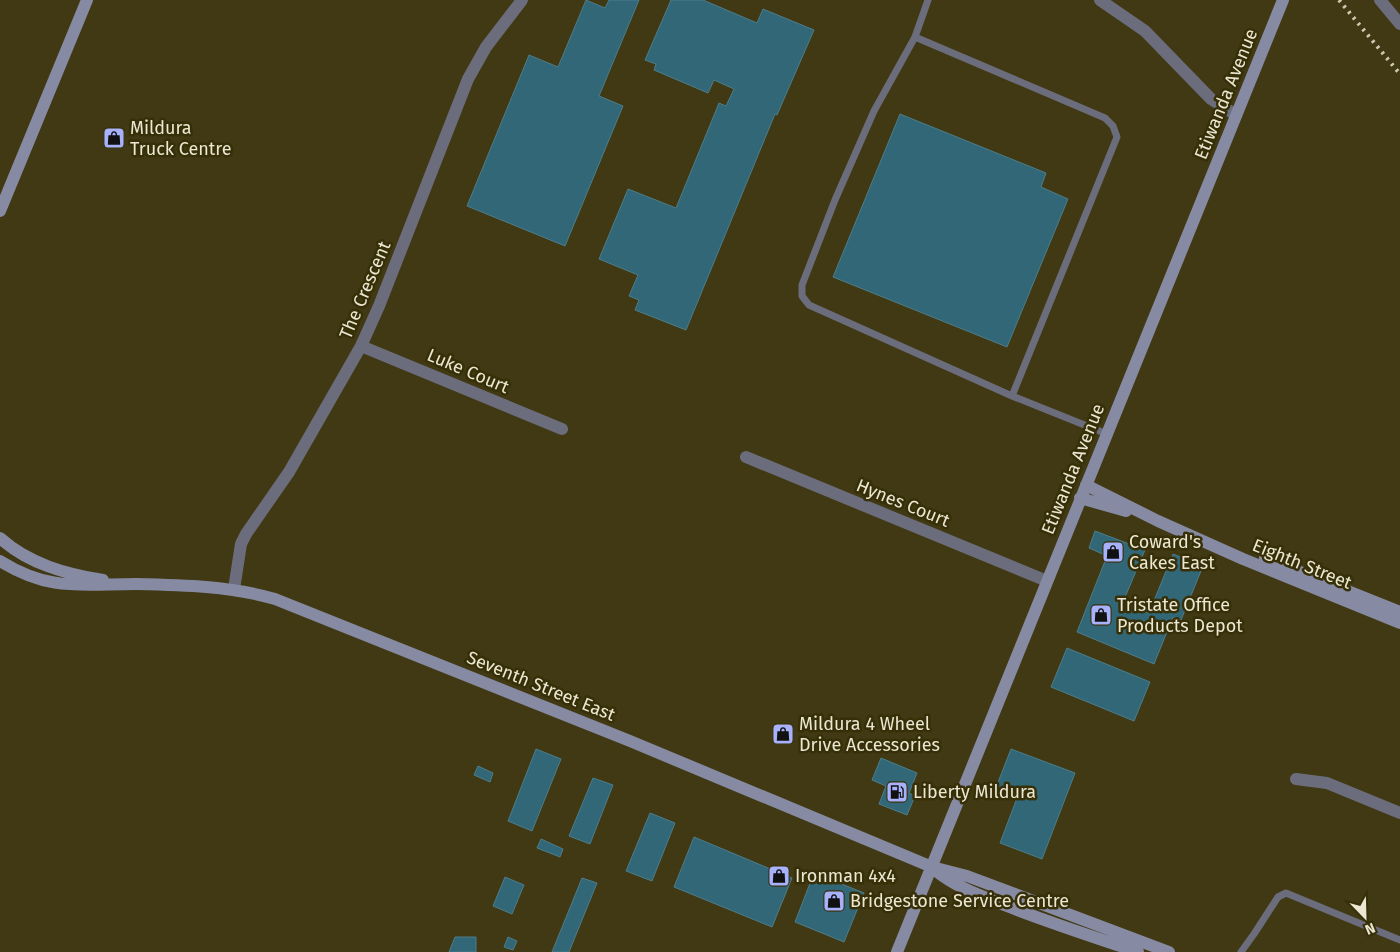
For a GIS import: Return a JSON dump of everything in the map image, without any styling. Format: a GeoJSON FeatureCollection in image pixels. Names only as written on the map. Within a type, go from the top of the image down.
{"type":"FeatureCollection","features":[{"type":"Feature","properties":{"kind":"main road"},"geometry":{"type":"LineString","coordinates":[[0,210],[87,0]]}},
{"type":"Feature","properties":{"kind":"main road","name":"Etiwanda Avenue"},"geometry":{"type":"LineString","coordinates":[[897,952],[1283,0]]}},
{"type":"Feature","properties":{"kind":"main road","name":"Eighth Street"},"geometry":{"type":"LineString","coordinates":[[1086,485],[1158,521],[1262,557],[1400,612]]}},
{"type":"Feature","properties":{"kind":"main road","name":"Eighth Street"},"geometry":{"type":"LineString","coordinates":[[1080,498],[1158,521]]}},
{"type":"Feature","properties":{"kind":"main road","name":"Eighth Street"},"geometry":{"type":"LineString","coordinates":[[1191,534],[1243,559],[1400,623]]}},
{"type":"Feature","properties":{"kind":"main road","name":"Seventh Street East"},"geometry":{"type":"LineString","coordinates":[[0,538],[26,557],[53,569],[74,575],[125,584]]}},
{"type":"Feature","properties":{"kind":"main road","name":"Seventh Street East"},"geometry":{"type":"LineString","coordinates":[[0,561],[34,578],[55,584],[83,586],[125,584],[234,589],[301,608],[932,867]]}},
{"type":"Feature","properties":{"kind":"main road"},"geometry":{"type":"LineString","coordinates":[[932,867],[949,881],[967,890],[1138,952]]}},
{"type":"Feature","properties":{"kind":"main road"},"geometry":{"type":"LineString","coordinates":[[932,867],[967,876],[1169,952]]}},
{"type":"Feature","properties":{"kind":"street","name":"The Crescent"},"geometry":{"type":"LineString","coordinates":[[234,589],[241,544],[246,534],[288,472],[361,346],[379,306],[468,79],[486,47],[522,0]]}},
{"type":"Feature","properties":{"kind":"street"},"geometry":{"type":"LineString","coordinates":[[1100,0],[1145,31],[1211,99],[1236,115]]}},
{"type":"Feature","properties":{"kind":"street"},"geometry":{"type":"LineString","coordinates":[[1380,0],[1400,24]]}},
{"type":"Feature","properties":{"kind":"street","name":"Luke Court"},"geometry":{"type":"LineString","coordinates":[[361,346],[562,429]]}},
{"type":"Feature","properties":{"kind":"street","name":"Hynes Court"},"geometry":{"type":"LineString","coordinates":[[746,457],[1047,581]]}},
{"type":"Feature","properties":{"kind":"street"},"geometry":{"type":"LineString","coordinates":[[1296,779],[1327,783],[1400,813]]}},
{"type":"Feature","properties":{"kind":"street"},"geometry":{"type":"LineString","coordinates":[[1110,943],[1121,952]]}},
{"type":"Feature","properties":{"kind":"lane"},"geometry":{"type":"LineString","coordinates":[[928,0],[915,38],[874,111],[835,200],[802,285],[802,296],[809,305],[1012,396],[1107,434]]}},
{"type":"Feature","properties":{"kind":"lane"},"geometry":{"type":"LineString","coordinates":[[915,38],[1105,118],[1113,126],[1117,137],[1012,396]]}},
{"type":"Feature","properties":{"kind":"lane"},"geometry":{"type":"LineString","coordinates":[[1240,952],[1278,897],[1286,893],[1400,940]]}},
{"type":"Feature","properties":{"kind":"building"},"geometry":{"type":"Polygon","coordinates":[[[586,0],[605,8],[609,0],[639,0],[599,96],[623,106],[565,246],[467,206],[529,55],[558,67],[586,0]]]}},
{"type":"Feature","properties":{"kind":"building"},"geometry":{"type":"Polygon","coordinates":[[[671,0],[703,0],[757,23],[763,9],[814,30],[777,115],[775,114],[686,330],[635,310],[639,300],[629,296],[638,275],[599,259],[628,189],[676,208],[719,103],[726,106],[734,89],[714,80],[708,93],[654,70],[656,64],[645,60],[671,0]]]}},
{"type":"Feature","properties":{"kind":"building"},"geometry":{"type":"Polygon","coordinates":[[[900,114],[1046,173],[1041,187],[1068,199],[1007,347],[833,277],[900,114]]]}},
{"type":"Feature","properties":{"kind":"building"},"geometry":{"type":"Polygon","coordinates":[[[1095,531],[1145,550],[1123,602],[1149,613],[1173,554],[1203,566],[1181,620],[1173,617],[1154,664],[1077,632],[1107,556],[1089,548],[1095,531]]]}},
{"type":"Feature","properties":{"kind":"building"},"geometry":{"type":"Polygon","coordinates":[[[1067,648],[1150,682],[1134,721],[1051,687],[1067,648]]]}},
{"type":"Feature","properties":{"kind":"building"},"geometry":{"type":"Polygon","coordinates":[[[536,749],[561,759],[532,831],[508,821],[536,749]]]}},
{"type":"Feature","properties":{"kind":"building"},"geometry":{"type":"Polygon","coordinates":[[[1011,749],[1075,773],[1042,859],[1000,843],[1017,798],[995,790],[1011,749]]]}},
{"type":"Feature","properties":{"kind":"building"},"geometry":{"type":"Polygon","coordinates":[[[881,758],[917,773],[909,793],[915,796],[907,815],[879,804],[886,786],[872,780],[881,758]]]}},
{"type":"Feature","properties":{"kind":"building"},"geometry":{"type":"Polygon","coordinates":[[[478,766],[493,773],[490,782],[474,775],[478,766]]]}},
{"type":"Feature","properties":{"kind":"building"},"geometry":{"type":"Polygon","coordinates":[[[593,778],[613,785],[590,844],[569,836],[593,778]]]}},
{"type":"Feature","properties":{"kind":"building"},"geometry":{"type":"Polygon","coordinates":[[[650,813],[675,823],[652,881],[626,871],[650,813]]]}},
{"type":"Feature","properties":{"kind":"building"},"geometry":{"type":"Polygon","coordinates":[[[694,837],[792,878],[772,927],[674,887],[694,837]]]}},
{"type":"Feature","properties":{"kind":"building"},"geometry":{"type":"Polygon","coordinates":[[[541,839],[563,849],[560,857],[537,848],[541,839]]]}},
{"type":"Feature","properties":{"kind":"building"},"geometry":{"type":"Polygon","coordinates":[[[814,873],[864,893],[844,942],[795,922],[814,873]]]}},
{"type":"Feature","properties":{"kind":"building"},"geometry":{"type":"Polygon","coordinates":[[[505,877],[524,885],[512,914],[493,906],[505,877]]]}},
{"type":"Feature","properties":{"kind":"building"},"geometry":{"type":"Polygon","coordinates":[[[582,878],[597,883],[569,952],[552,952],[582,878]]]}},
{"type":"Feature","properties":{"kind":"building"},"geometry":{"type":"Polygon","coordinates":[[[455,937],[476,937],[476,952],[449,952],[455,937]]]}},
{"type":"Feature","properties":{"kind":"building"},"geometry":{"type":"Polygon","coordinates":[[[508,937],[517,941],[513,950],[504,947],[508,937]]]}},
{"type":"Feature","properties":{"kind":"railway"},"geometry":{"type":"LineString","coordinates":[[1339,0],[1400,74]]}},
{"type":"Feature","properties":{"kind":"place","name":"Mildura Truck Centre"},"geometry":{"type":"Point","coordinates":[114,138]}},
{"type":"Feature","properties":{"kind":"place","name":"Coward's Cakes East"},"geometry":{"type":"Point","coordinates":[1113,552]}},
{"type":"Feature","properties":{"kind":"place","name":"Tristate Office Products Depot"},"geometry":{"type":"Point","coordinates":[1101,615]}},
{"type":"Feature","properties":{"kind":"place","name":"Mildura 4 Wheel Drive Accessories"},"geometry":{"type":"Point","coordinates":[783,734]}},
{"type":"Feature","properties":{"kind":"place","name":"Liberty Mildura"},"geometry":{"type":"Point","coordinates":[897,792]}},
{"type":"Feature","properties":{"kind":"place","name":"Ironman 4x4"},"geometry":{"type":"Point","coordinates":[779,876]}},
{"type":"Feature","properties":{"kind":"place","name":"Bridgestone Service Centre"},"geometry":{"type":"Point","coordinates":[834,901]}}]}
